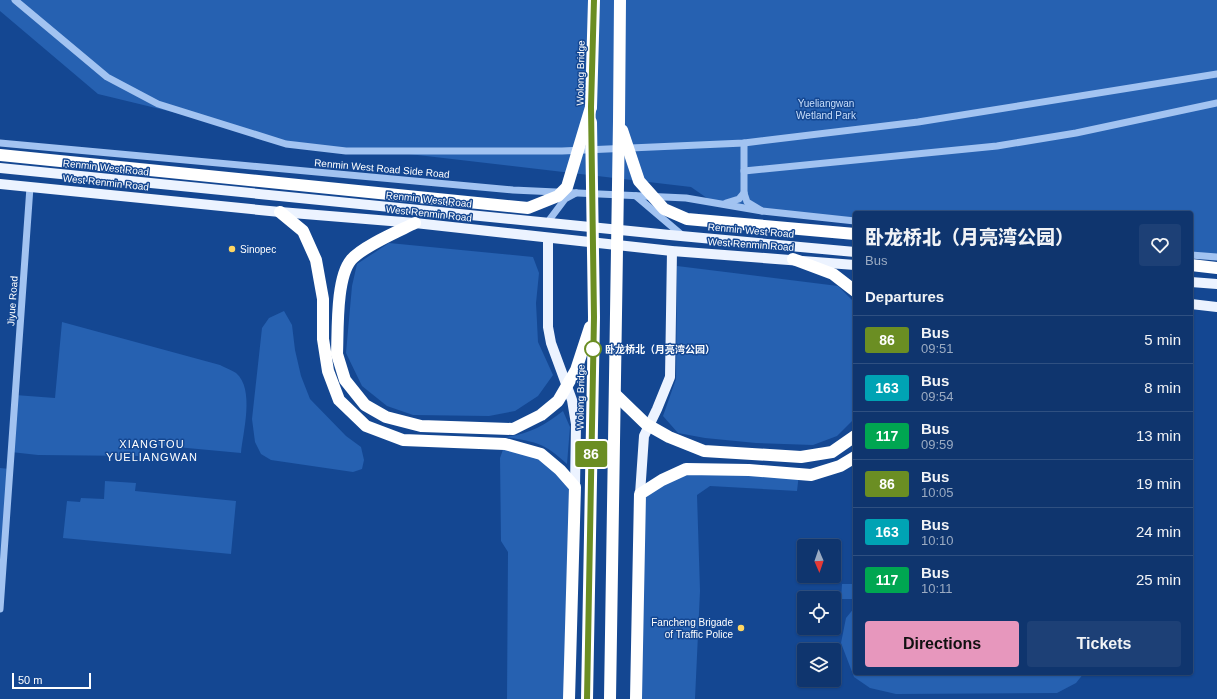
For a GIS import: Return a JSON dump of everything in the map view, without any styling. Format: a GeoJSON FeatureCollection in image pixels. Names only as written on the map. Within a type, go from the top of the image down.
{"type":"FeatureCollection","features":[{"type":"Feature","properties":{"kind":"highway","name":"Wolong Bridge"},"geometry":{"type":"LineString","coordinates":[[587,699],[594,317],[591,107],[594,0]]}},
{"type":"Feature","properties":{"kind":"highway"},"geometry":{"type":"LineString","coordinates":[[610,699],[620,0]]}},
{"type":"Feature","properties":{"kind":"highway"},"geometry":{"type":"LineString","coordinates":[[0,155],[528,208],[558,196],[568,187],[591,107]]}},
{"type":"Feature","properties":{"kind":"highway"},"geometry":{"type":"LineString","coordinates":[[619,121],[639,181],[664,209],[688,219],[853,234]]}},
{"type":"Feature","properties":{"kind":"highway"},"geometry":{"type":"LineString","coordinates":[[280,212],[303,231],[316,260],[323,299],[323,339],[328,371],[339,400],[366,426],[403,440],[505,444],[541,454],[560,470],[575,487],[569,699]]}},
{"type":"Feature","properties":{"kind":"highway"},"geometry":{"type":"LineString","coordinates":[[415,222],[371,246],[351,260],[341,284],[337,354],[346,380],[365,405],[386,417],[421,426],[513,429],[541,415],[558,401],[576,370],[594,317]]}},
{"type":"Feature","properties":{"kind":"highway"},"geometry":{"type":"LineString","coordinates":[[793,259],[833,274],[853,289]]}},
{"type":"Feature","properties":{"kind":"highway"},"geometry":{"type":"LineString","coordinates":[[1193,265],[1212,267]]}},
{"type":"Feature","properties":{"kind":"highway"},"geometry":{"type":"LineString","coordinates":[[615,394],[646,424],[669,438],[704,451],[801,457],[832,452],[853,437]]}},
{"type":"Feature","properties":{"kind":"highway"},"geometry":{"type":"LineString","coordinates":[[636,699],[640,494],[662,480],[686,469],[748,470],[811,475],[840,466],[853,458]]}},
{"type":"Feature","properties":{"kind":"main road","name":"Renmin West Road"},"geometry":{"type":"LineString","coordinates":[[0,168],[853,252]]}},
{"type":"Feature","properties":{"kind":"main road","name":"West Renmin Road"},"geometry":{"type":"LineString","coordinates":[[0,184],[280,212],[415,222],[672,251],[793,259],[853,265]]}},
{"type":"Feature","properties":{"kind":"main road"},"geometry":{"type":"LineString","coordinates":[[548,238],[548,327],[551,343],[572,400],[576,424],[575,487]]}},
{"type":"Feature","properties":{"kind":"main road"},"geometry":{"type":"LineString","coordinates":[[640,494],[644,436],[670,377],[672,251]]}},
{"type":"Feature","properties":{"kind":"main road"},"geometry":{"type":"LineString","coordinates":[[1193,282],[1217,284]]}},
{"type":"Feature","properties":{"kind":"main road"},"geometry":{"type":"LineString","coordinates":[[1193,304],[1217,307]]}},
{"type":"Feature","properties":{"kind":"street"},"geometry":{"type":"LineString","coordinates":[[15,0],[107,77],[158,104],[286,144],[346,151],[562,151],[744,143],[918,122],[1217,74]]}},
{"type":"Feature","properties":{"kind":"street"},"geometry":{"type":"LineString","coordinates":[[744,171],[997,146],[1076,132],[1217,103]]}},
{"type":"Feature","properties":{"kind":"street","name":"Renmin West Road Side Road"},"geometry":{"type":"LineString","coordinates":[[0,143],[513,190],[686,198],[762,211],[853,221]]}},
{"type":"Feature","properties":{"kind":"street"},"geometry":{"type":"LineString","coordinates":[[714,204],[730,203],[739,199],[744,193],[744,143]]}},
{"type":"Feature","properties":{"kind":"street","name":"Jiyue Road"},"geometry":{"type":"LineString","coordinates":[[0,609],[30,187]]}},
{"type":"Feature","properties":{"kind":"street"},"geometry":{"type":"LineString","coordinates":[[547,222],[565,199],[576,193]]}},
{"type":"Feature","properties":{"kind":"street","name":"Renmin West Road Side Road"},"geometry":{"type":"LineString","coordinates":[[744,193],[747,202],[762,211]]}},
{"type":"Feature","properties":{"kind":"street"},"geometry":{"type":"LineString","coordinates":[[636,196],[683,236]]}},
{"type":"Feature","properties":{"kind":"street"},"geometry":{"type":"LineString","coordinates":[[1193,255],[1217,258]]}},
{"type":"Feature","properties":{"kind":"green space","name":"Yueliangwan Wetland Park"},"geometry":{"type":"Polygon","coordinates":[[[0,0],[1217,0],[1217,257],[1193,255],[1193,211],[853,211],[853,221],[714,203],[691,187],[383,151],[286,144],[222,124],[98,94],[0,11],[0,0]]]}},
{"type":"Feature","properties":{"kind":"green space"},"geometry":{"type":"Polygon","coordinates":[[[389,243],[533,257],[539,273],[536,303],[538,342],[553,375],[538,396],[515,411],[489,416],[413,415],[387,406],[362,386],[346,353],[352,286],[357,264],[389,243]]]}},
{"type":"Feature","properties":{"kind":"green space"},"geometry":{"type":"Polygon","coordinates":[[[677,266],[838,286],[853,301],[853,420],[837,436],[813,445],[756,443],[705,438],[678,433],[663,416],[676,379],[677,266]]]}},
{"type":"Feature","properties":{"kind":"green space"},"geometry":{"type":"Polygon","coordinates":[[[284,311],[292,325],[295,350],[301,376],[310,399],[346,436],[361,447],[364,460],[362,469],[353,472],[271,460],[261,454],[255,442],[252,419],[262,328],[269,318],[284,311]]]}},
{"type":"Feature","properties":{"kind":"green space"},"geometry":{"type":"Polygon","coordinates":[[[62,322],[220,365],[236,373],[242,380],[246,400],[241,453],[144,444],[140,449],[139,456],[38,455],[11,452],[15,395],[55,398],[62,322]]]}},
{"type":"Feature","properties":{"kind":"green space"},"geometry":{"type":"Polygon","coordinates":[[[563,411],[570,427],[567,464],[552,451],[539,444],[505,437],[522,434],[536,428],[563,411]]]}},
{"type":"Feature","properties":{"kind":"green space"},"geometry":{"type":"Polygon","coordinates":[[[505,444],[541,454],[575,487],[569,699],[507,699],[508,552],[501,541],[500,458],[505,444]]]}},
{"type":"Feature","properties":{"kind":"green space"},"geometry":{"type":"Polygon","coordinates":[[[0,468],[10,469],[0,609],[0,468]]]}},
{"type":"Feature","properties":{"kind":"green space"},"geometry":{"type":"Polygon","coordinates":[[[686,469],[799,474],[797,491],[710,486],[697,495],[700,591],[695,699],[636,699],[640,494],[686,469]]]}},
{"type":"Feature","properties":{"kind":"green space"},"geometry":{"type":"Polygon","coordinates":[[[105,481],[136,483],[135,491],[236,501],[231,554],[63,538],[67,501],[80,502],[81,498],[104,499],[105,481]]]}},
{"type":"Feature","properties":{"kind":"green space"},"geometry":{"type":"Polygon","coordinates":[[[842,584],[853,584],[853,599],[841,599],[842,584]]]}},
{"type":"Feature","properties":{"kind":"green space"},"geometry":{"type":"Polygon","coordinates":[[[853,609],[853,674],[841,643],[846,618],[853,609]]]}},
{"type":"Feature","properties":{"kind":"green space"},"geometry":{"type":"Polygon","coordinates":[[[853,675],[1082,675],[1076,683],[1057,693],[896,694],[870,688],[853,675]]]}},
{"type":"Feature","properties":{"kind":"bus line","name":"86"},"geometry":{"type":"LineString","coordinates":[[587,699],[594,317],[591,107],[594,0]]}},
{"type":"Feature","properties":{"kind":"place","name":"Sinopec"},"geometry":{"type":"Point","coordinates":[232,249]}},
{"type":"Feature","properties":{"kind":"place","name":"卧龙桥北（月亮湾公园）"},"geometry":{"type":"Point","coordinates":[593,349]}},
{"type":"Feature","properties":{"kind":"place","name":"Fancheng Brigade of Traffic Police"},"geometry":{"type":"Point","coordinates":[741,628]}},
{"type":"Feature","properties":{"kind":"district","name":"XIANGTOU YUELIANGWAN"},"geometry":{"type":"Point","coordinates":[152,450]}}]}
